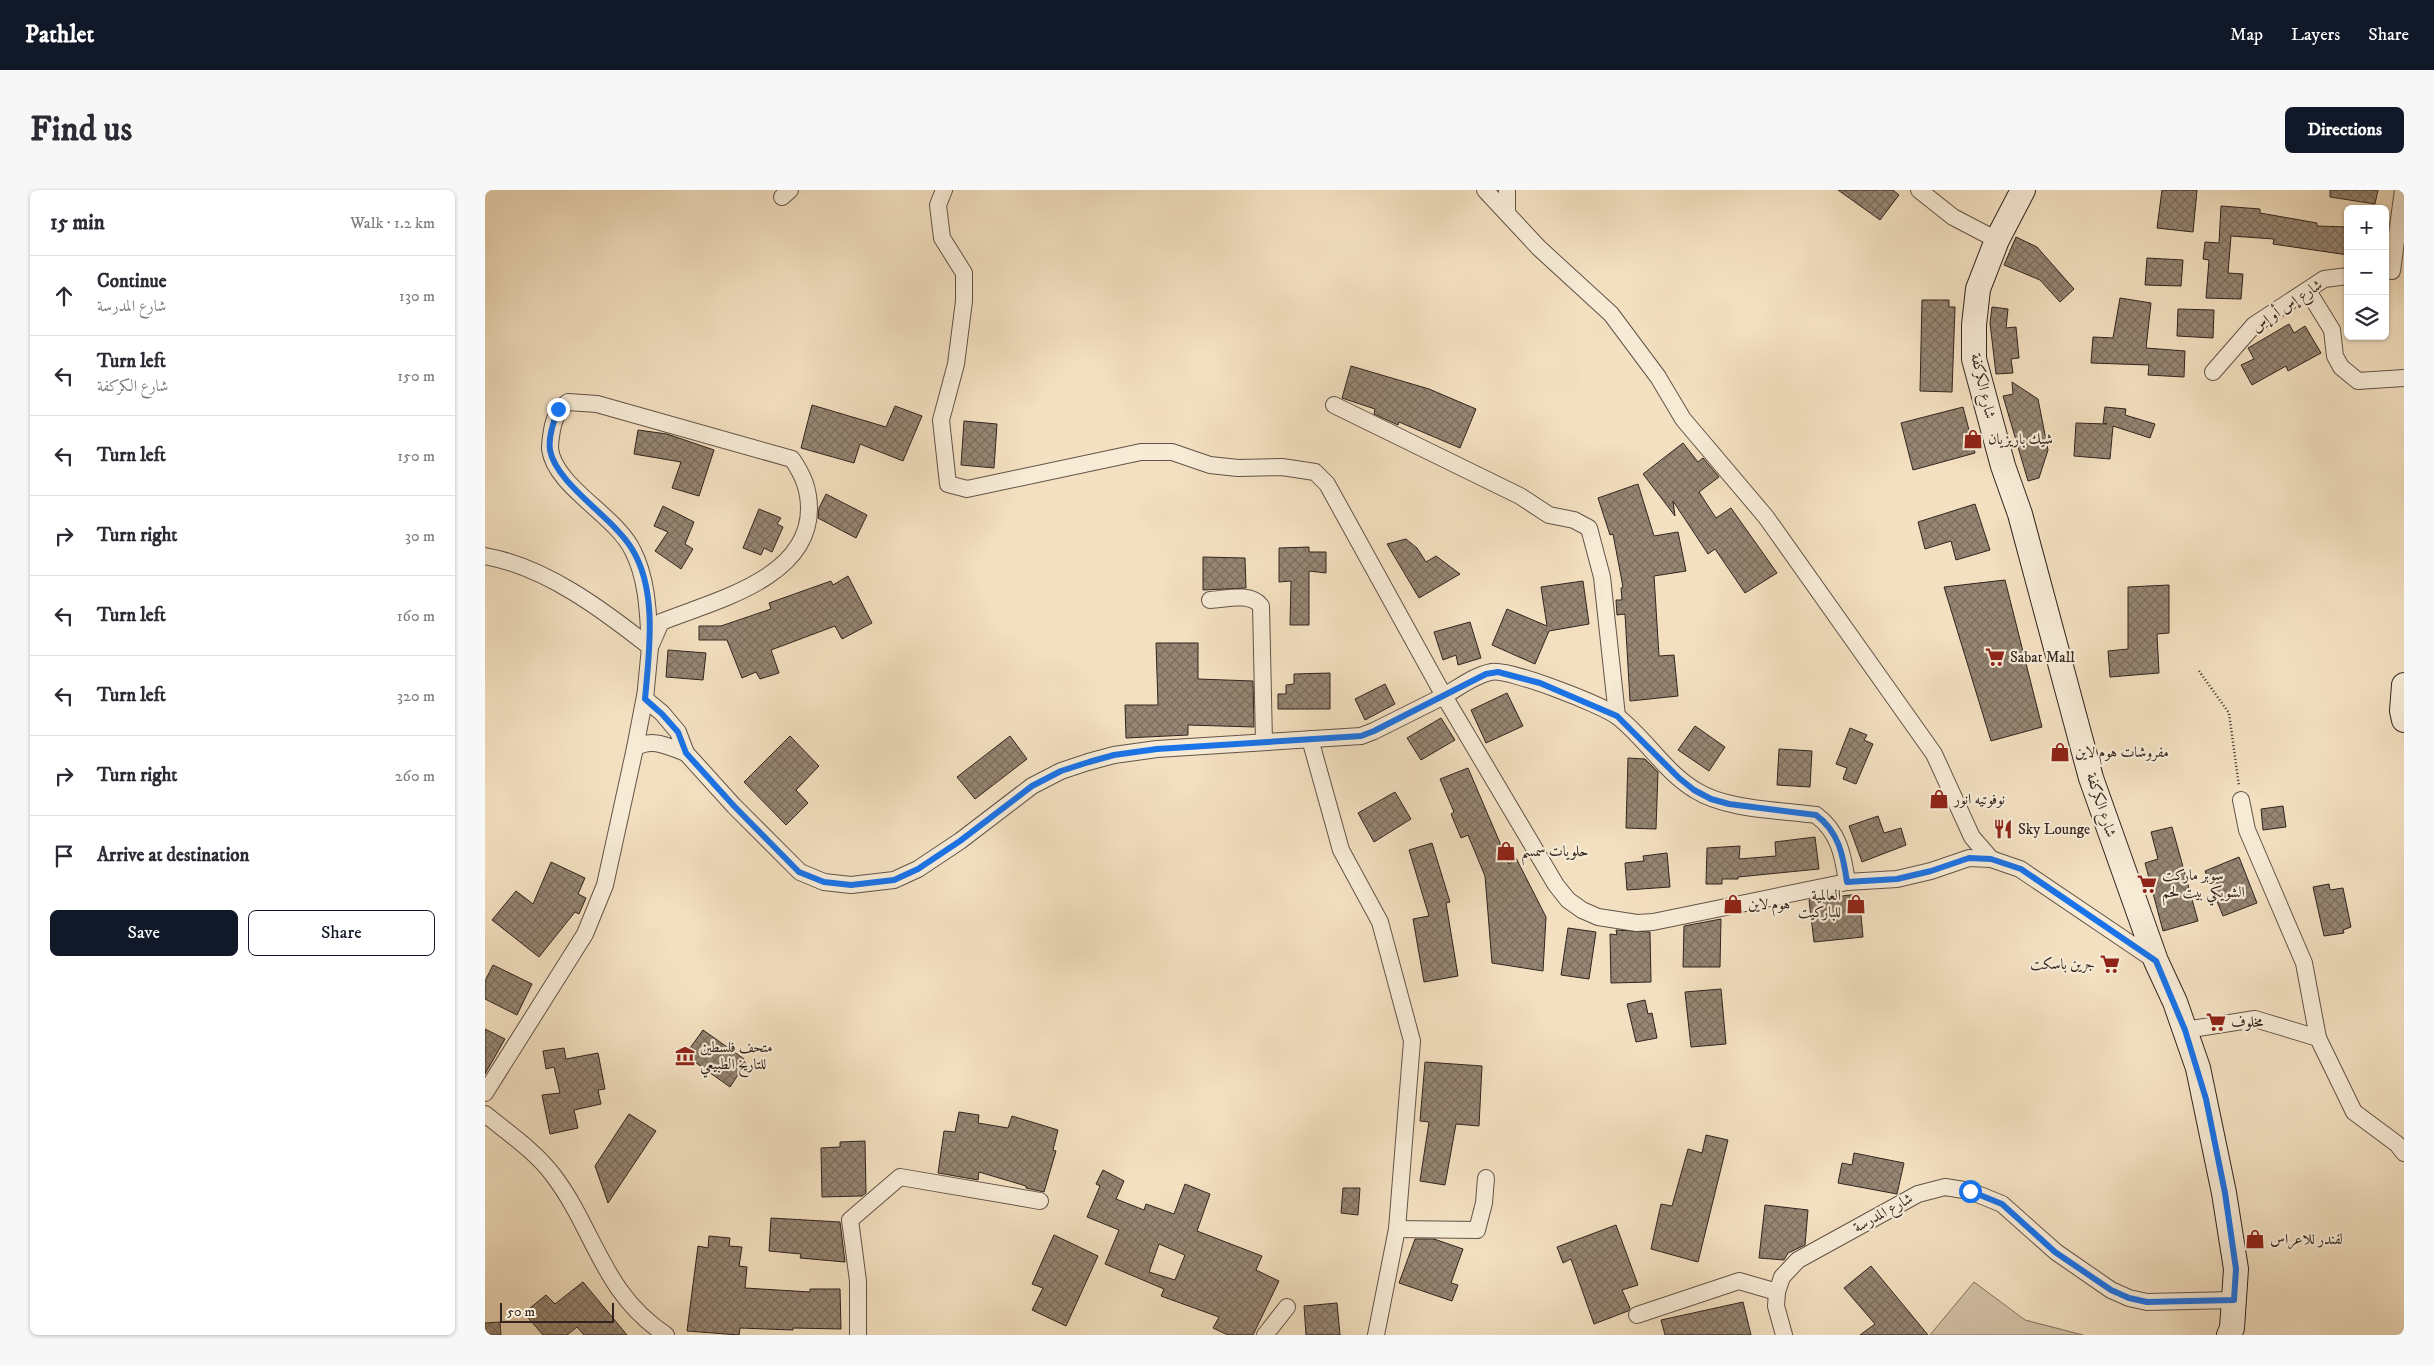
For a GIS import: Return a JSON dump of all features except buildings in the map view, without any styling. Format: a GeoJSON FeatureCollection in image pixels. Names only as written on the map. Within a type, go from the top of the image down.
{"type":"FeatureCollection","features":[{"type":"Feature","properties":{"kind":"street"},"geometry":{"type":"LineString","coordinates":[[944,190],[938,205],[942,238],[964,274],[964,301],[956,364],[941,420],[948,484],[967,490],[1141,452],[1172,452],[1210,465],[1238,468],[1281,467],[1315,472],[1327,484],[1444,696],[1556,885],[1568,900],[1582,910],[1598,917],[1620,922],[1653,922],[1847,882],[1897,879],[1931,871],[1969,858],[1991,859],[2021,869],[2156,961]]}},
{"type":"Feature","properties":{"kind":"street"},"geometry":{"type":"LineString","coordinates":[[1485,190],[1539,248],[1611,314],[1658,377],[1683,419],[1766,517],[1934,754],[1972,837],[1991,859]]}},
{"type":"Feature","properties":{"kind":"street"},"geometry":{"type":"LineString","coordinates":[[1507,190],[1507,212]]}},
{"type":"Feature","properties":{"kind":"street"},"geometry":{"type":"LineString","coordinates":[[1919,190],[1953,217],[1997,240]]}},
{"type":"Feature","properties":{"kind":"street","name":"شارع الكركفة"},"geometry":{"type":"LineString","coordinates":[[2023,190],[1997,240],[1978,290],[1974,325],[1975,359],[2003,466],[2023,522],[2091,778],[2156,961],[2185,1030],[2206,1099],[2225,1193],[2236,1269],[2232,1328],[2229,1335]]}},
{"type":"Feature","properties":{"kind":"street"},"geometry":{"type":"LineString","coordinates":[[2394,272],[2403,190]]}},
{"type":"Feature","properties":{"kind":"street","name":"شارع إس أو إس"},"geometry":{"type":"LineString","coordinates":[[2213,372],[2254,324],[2309,291],[2324,279],[2344,276]]}},
{"type":"Feature","properties":{"kind":"street"},"geometry":{"type":"LineString","coordinates":[[2309,291],[2332,330],[2335,356],[2341,367],[2359,381],[2404,378]]}},
{"type":"Feature","properties":{"kind":"street"},"geometry":{"type":"LineString","coordinates":[[485,1094],[585,934],[597,908],[605,885],[645,696],[650,647],[648,602],[640,567],[632,548],[611,523],[562,476],[554,464],[550,448],[553,426],[558,409],[568,402],[597,404],[792,459],[803,474],[809,495],[809,520],[805,537],[786,564],[752,586],[661,622],[650,647]]}},
{"type":"Feature","properties":{"kind":"street"},"geometry":{"type":"LineString","coordinates":[[1334,405],[1520,496],[1549,514],[1574,520],[1589,528],[1602,577],[1617,716]]}},
{"type":"Feature","properties":{"kind":"street"},"geometry":{"type":"LineString","coordinates":[[485,556],[499,558],[545,577],[583,599],[650,647]]}},
{"type":"Feature","properties":{"kind":"street"},"geometry":{"type":"LineString","coordinates":[[1210,600],[1247,597],[1256,600],[1261,606],[1264,742]]}},
{"type":"Feature","properties":{"kind":"street"},"geometry":{"type":"LineString","coordinates":[[645,696],[645,699],[678,732],[686,753],[734,806],[799,872],[824,882],[851,885],[894,880],[918,869],[960,841],[1032,786],[1061,771],[1114,755],[1157,749],[1361,736],[1486,674],[1498,672],[1540,683],[1617,716],[1679,778],[1694,790],[1711,799],[1729,804],[1816,815],[1827,823],[1835,835],[1844,860],[1847,882]]}},
{"type":"Feature","properties":{"kind":"street"},"geometry":{"type":"LineString","coordinates":[[2404,685],[2402,711],[2404,720]]}},
{"type":"Feature","properties":{"kind":"street"},"geometry":{"type":"LineString","coordinates":[[1310,739],[1341,850],[1379,922],[1412,1041],[1397,1229],[1376,1335]]}},
{"type":"Feature","properties":{"kind":"street"},"geometry":{"type":"LineString","coordinates":[[635,748],[642,743],[651,742],[686,753]]}},
{"type":"Feature","properties":{"kind":"street"},"geometry":{"type":"LineString","coordinates":[[2241,800],[2247,830],[2304,963],[2318,1038],[2354,1112],[2397,1144],[2404,1153]]}},
{"type":"Feature","properties":{"kind":"street"},"geometry":{"type":"LineString","coordinates":[[2185,1030],[2255,1019],[2318,1038]]}},
{"type":"Feature","properties":{"kind":"street"},"geometry":{"type":"LineString","coordinates":[[485,1114],[542,1161],[565,1194],[606,1272],[637,1310],[666,1335]]}},
{"type":"Feature","properties":{"kind":"street"},"geometry":{"type":"LineString","coordinates":[[858,1335],[858,1281],[850,1220],[900,1177],[1040,1201]]}},
{"type":"Feature","properties":{"kind":"street"},"geometry":{"type":"LineString","coordinates":[[1397,1229],[1477,1230],[1484,1203],[1486,1178]]}},
{"type":"Feature","properties":{"kind":"street","name":"شارع المدرسة"},"geometry":{"type":"LineString","coordinates":[[1777,1292],[1782,1277],[1799,1260],[1918,1194],[1945,1187],[1970,1191],[2002,1204],[2055,1252],[2111,1290],[2129,1298],[2147,1302],[2234,1300]]}},
{"type":"Feature","properties":{"kind":"street"},"geometry":{"type":"LineString","coordinates":[[1637,1315],[1739,1281],[1777,1292],[1776,1306],[1784,1335]]}},
{"type":"Feature","properties":{"kind":"street"},"geometry":{"type":"LineString","coordinates":[[1265,1335],[1287,1307]]}},
{"type":"Feature","properties":{"kind":"path"},"geometry":{"type":"LineString","coordinates":[[2199,670],[2229,713],[2241,800]]}},
{"type":"Feature","properties":{"kind":"shaded area"},"geometry":{"type":"Polygon","coordinates":[[[1974,1282],[2025,1320],[2083,1335],[1930,1335],[1974,1282]]]}},
{"type":"Feature","properties":{"kind":"place","name":"شيك باريزيان"},"geometry":{"type":"Point","coordinates":[1973,439]}},
{"type":"Feature","properties":{"kind":"place","name":"Sabat Mall"},"geometry":{"type":"Point","coordinates":[1995,657]}},
{"type":"Feature","properties":{"kind":"place","name":"مفروشات هوم لاين"},"geometry":{"type":"Point","coordinates":[2060,752]}},
{"type":"Feature","properties":{"kind":"place","name":"نوفوتيه انور"},"geometry":{"type":"Point","coordinates":[1939,799]}},
{"type":"Feature","properties":{"kind":"place","name":"Sky Lounge"},"geometry":{"type":"Point","coordinates":[2003,829]}},
{"type":"Feature","properties":{"kind":"place","name":"حلويات سمسم"},"geometry":{"type":"Point","coordinates":[1506,851]}},
{"type":"Feature","properties":{"kind":"place","name":"سوبر ماركت الشويكي بيت لحم"},"geometry":{"type":"Point","coordinates":[2147,884]}},
{"type":"Feature","properties":{"kind":"place","name":"هوم لاين"},"geometry":{"type":"Point","coordinates":[1733,904]}},
{"type":"Feature","properties":{"kind":"place","name":"العالمية للباركيت"},"geometry":{"type":"Point","coordinates":[1856,904]}},
{"type":"Feature","properties":{"kind":"place","name":"جرين باسكت"},"geometry":{"type":"Point","coordinates":[2110,964]}},
{"type":"Feature","properties":{"kind":"place","name":"مخلوف"},"geometry":{"type":"Point","coordinates":[2216,1022]}},
{"type":"Feature","properties":{"kind":"place","name":"متحف فلسطين للتاريخ الطبيعي"},"geometry":{"type":"Point","coordinates":[685,1056]}},
{"type":"Feature","properties":{"kind":"place","name":"لفندر للاعراس"},"geometry":{"type":"Point","coordinates":[2255,1239]}},
{"type":"Feature","properties":{"kind":"route"},"geometry":{"type":"LineString","coordinates":[[558,409],[550,448],[554,464],[562,476],[611,523],[632,548],[640,567],[648,602],[650,647],[645,699],[678,732],[686,753],[734,806],[799,872],[824,882],[851,885],[894,880],[918,869],[960,841],[1032,786],[1061,771],[1089,762],[1114,755],[1157,749],[1361,736],[1492,672],[1540,683],[1617,716],[1679,778],[1694,790],[1711,799],[1729,804],[1816,815],[1827,823],[1835,835],[1844,860],[1847,882],[1897,879],[1931,871],[1969,858],[1991,859],[2021,869],[2156,961],[2175,1002],[2198,1068],[2206,1099],[2225,1193],[2236,1269],[2234,1300],[2147,1302],[2129,1298],[2111,1290],[2055,1252],[2002,1204],[1970,1191]]}}]}
